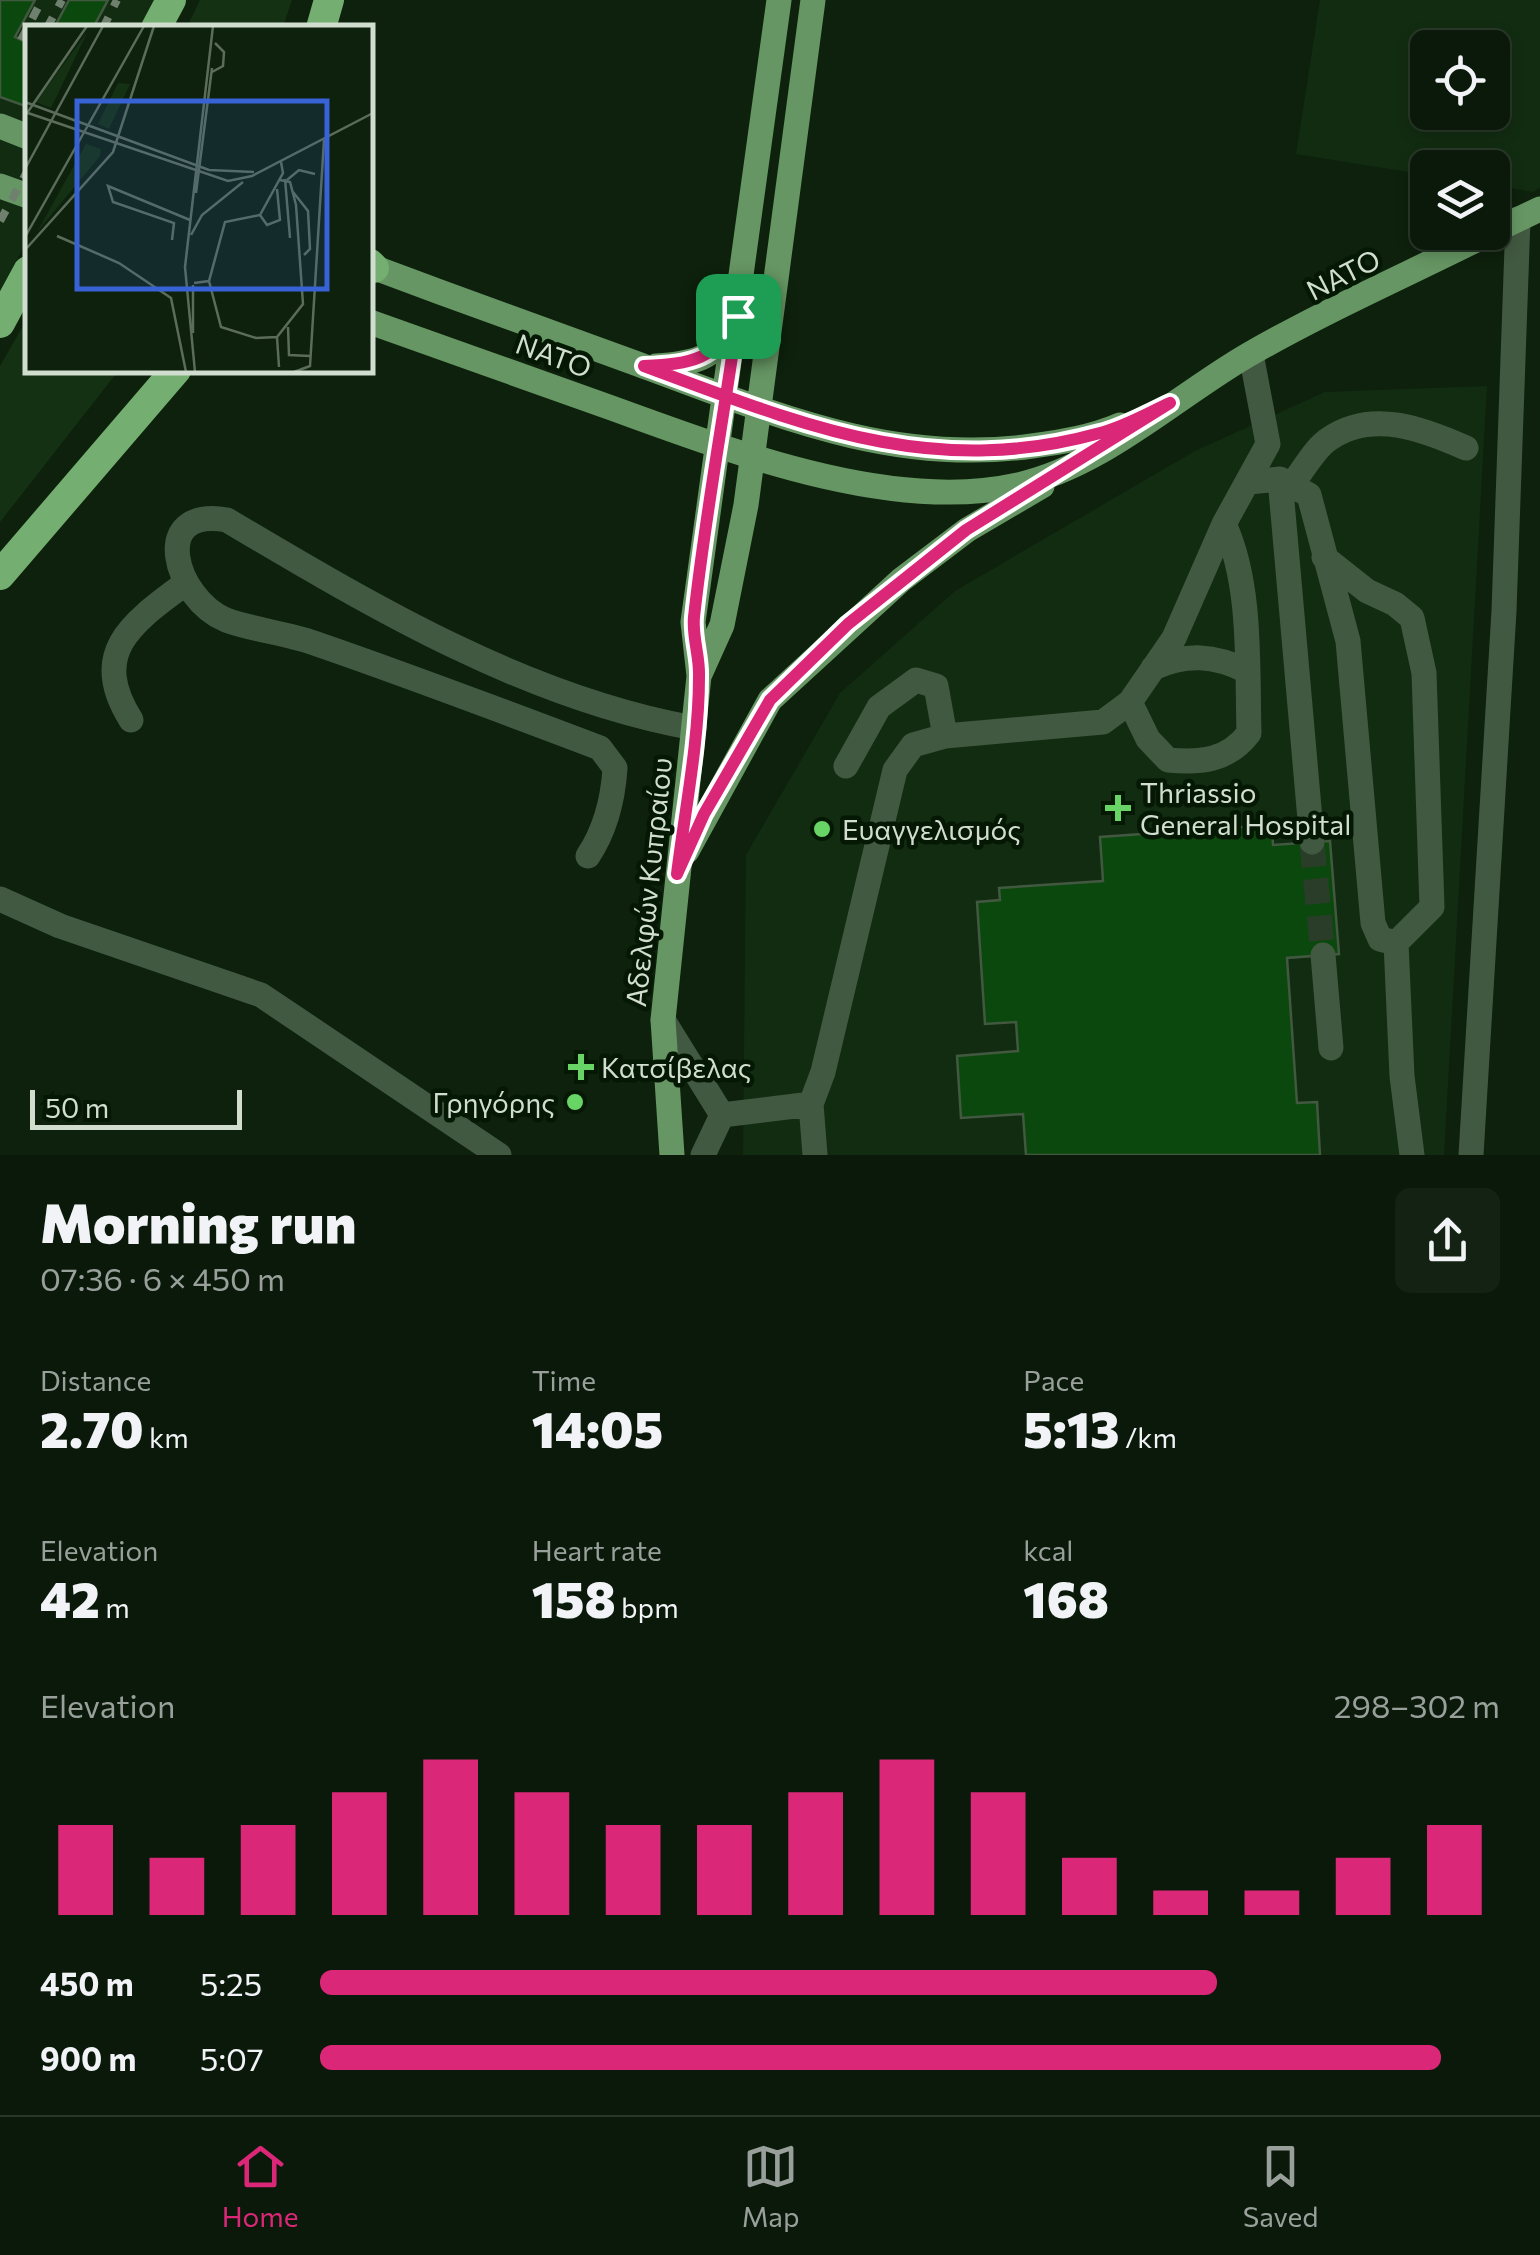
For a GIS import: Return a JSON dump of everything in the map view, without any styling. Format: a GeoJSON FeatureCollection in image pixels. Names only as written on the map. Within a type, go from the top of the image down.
{"type":"FeatureCollection","features":[{"type":"Feature","properties":{"kind":"highway"},"geometry":{"type":"LineString","coordinates":[[158,25],[171,0]]}},
{"type":"Feature","properties":{"kind":"highway"},"geometry":{"type":"LineString","coordinates":[[323,25],[329,0]]}},
{"type":"Feature","properties":{"kind":"highway"},"geometry":{"type":"LineString","coordinates":[[0,323],[25,277]]}},
{"type":"Feature","properties":{"kind":"highway"},"geometry":{"type":"LineString","coordinates":[[0,575],[174,372]]}},
{"type":"Feature","properties":{"kind":"main road","name":"Αδελφών Κυπραίου"},"geometry":{"type":"LineString","coordinates":[[672,1155],[663,1020],[700,676],[694,622],[728,397],[779,0]]}},
{"type":"Feature","properties":{"kind":"main road","name":"Αδελφών Κυπραίου"},"geometry":{"type":"LineString","coordinates":[[700,676],[722,625],[760,409],[813,0]]}},
{"type":"Feature","properties":{"kind":"main road"},"geometry":{"type":"LineString","coordinates":[[0,126],[25,136]]}},
{"type":"Feature","properties":{"kind":"main road"},"geometry":{"type":"LineString","coordinates":[[0,186],[25,195]]}},
{"type":"Feature","properties":{"kind":"main road","name":"ΝΑΤΟ"},"geometry":{"type":"LineString","coordinates":[[372,323],[720,446],[815,475],[933,489],[1017,485],[1080,463],[1250,354],[1456,250]]}},
{"type":"Feature","properties":{"kind":"main road","name":"ΝΑΤΟ"},"geometry":{"type":"LineString","coordinates":[[372,266],[760,409],[856,438],[937,452],[1057,442],[1103,432],[1170,403]]}},
{"type":"Feature","properties":{"kind":"main road"},"geometry":{"type":"LineString","coordinates":[[644,366],[703,360],[720,347],[738,316]]}},
{"type":"Feature","properties":{"kind":"main road"},"geometry":{"type":"LineString","coordinates":[[677,874],[704,814],[770,700],[848,624],[966,530],[1080,463]]}},
{"type":"Feature","properties":{"kind":"street"},"geometry":{"type":"LineString","coordinates":[[1471,1155],[1529,214]]}},
{"type":"Feature","properties":{"kind":"street"},"geometry":{"type":"LineString","coordinates":[[816,1155],[811,1104],[823,1072],[895,770],[913,745],[945,736],[1102,722],[1130,702],[1174,638],[1224,524],[1268,444],[1250,354]]}},
{"type":"Feature","properties":{"kind":"street"},"geometry":{"type":"LineString","coordinates":[[1312,842],[1286,481],[1327,440],[1368,422],[1425,430],[1466,448]]}},
{"type":"Feature","properties":{"kind":"street"},"geometry":{"type":"LineString","coordinates":[[1249,482],[1286,481],[1309,495],[1348,640],[1373,924],[1380,939],[1396,943]]}},
{"type":"Feature","properties":{"kind":"street"},"geometry":{"type":"LineString","coordinates":[[588,856],[600,837],[613,796],[615,768],[600,748],[320,644],[224,619],[192,594],[176,564],[178,541],[191,522],[206,516],[227,520],[440,639],[614,710],[694,728]]}},
{"type":"Feature","properties":{"kind":"street"},"geometry":{"type":"LineString","coordinates":[[1130,702],[1148,739],[1168,760],[1198,762],[1228,754],[1249,733],[1234,546],[1224,524]]}},
{"type":"Feature","properties":{"kind":"street"},"geometry":{"type":"LineString","coordinates":[[1324,557],[1367,591],[1395,604],[1412,618],[1424,673],[1432,907],[1396,943],[1402,1076],[1412,1155]]}},
{"type":"Feature","properties":{"kind":"street"},"geometry":{"type":"LineString","coordinates":[[131,720],[114,693],[114,660],[126,632],[186,583]]}},
{"type":"Feature","properties":{"kind":"street"},"geometry":{"type":"LineString","coordinates":[[1153,668],[1172,659],[1203,655],[1247,671]]}},
{"type":"Feature","properties":{"kind":"street"},"geometry":{"type":"LineString","coordinates":[[846,766],[879,707],[916,680],[936,686],[945,736]]}},
{"type":"Feature","properties":{"kind":"street"},"geometry":{"type":"LineString","coordinates":[[0,899],[60,926],[262,994],[499,1155]]}},
{"type":"Feature","properties":{"kind":"street"},"geometry":{"type":"LineString","coordinates":[[1322,955],[1331,1048]]}},
{"type":"Feature","properties":{"kind":"street"},"geometry":{"type":"LineString","coordinates":[[663,1020],[720,1134]]}},
{"type":"Feature","properties":{"kind":"street"},"geometry":{"type":"LineString","coordinates":[[703,1155],[720,1134],[811,1104]]}},
{"type":"Feature","properties":{"kind":"street"},"geometry":{"type":"LineString","coordinates":[[656,1155],[670,1124]]}},
{"type":"Feature","properties":{"kind":"shaded area"},"geometry":{"type":"Polygon","coordinates":[[[0,0],[155,0],[141,25],[25,25],[25,245],[0,291],[0,0]]]}},
{"type":"Feature","properties":{"kind":"shaded area"},"geometry":{"type":"Polygon","coordinates":[[[200,0],[292,0],[284,25],[188,25],[200,0]]]}},
{"type":"Feature","properties":{"kind":"shaded area"},"geometry":{"type":"Polygon","coordinates":[[[1320,0],[1540,0],[1540,188],[1533,192],[1510,188],[1510,150],[1410,150],[1410,172],[1296,154],[1320,0]]]}},
{"type":"Feature","properties":{"kind":"shaded area"},"geometry":{"type":"Polygon","coordinates":[[[25,322],[25,372],[117,372],[0,522],[0,366],[25,322]]]}},
{"type":"Feature","properties":{"kind":"shaded area","name":"Thriassio General Hospital"},"geometry":{"type":"Polygon","coordinates":[[[1487,386],[1444,1155],[743,1155],[746,855],[840,693],[955,591],[1193,452],[1325,392],[1487,386]]]}},
{"type":"Feature","properties":{"kind":"building"},"geometry":{"type":"Polygon","coordinates":[[[0,0],[35,0],[15,37],[25,42],[25,106],[0,97],[0,0]]]}},
{"type":"Feature","properties":{"kind":"building"},"geometry":{"type":"Polygon","coordinates":[[[69,0],[108,0],[95,25],[56,25],[69,0]]]}},
{"type":"Feature","properties":{"kind":"building"},"geometry":{"type":"Polygon","coordinates":[[[1272,825],[1273,845],[1330,841],[1339,954],[1287,958],[1297,1103],[1317,1102],[1320,1155],[1026,1155],[1023,1114],[961,1118],[957,1056],[1018,1051],[1016,1022],[985,1024],[977,902],[1000,900],[999,888],[1103,881],[1100,837],[1272,825]]]}},
{"type":"Feature","properties":{"kind":"tunnel"},"geometry":{"type":"LineString","coordinates":[[1312,842],[1323,955]]}},
{"type":"Feature","properties":{"kind":"railway"},"geometry":{"type":"LineString","coordinates":[[29,25],[42,0]]}},
{"type":"Feature","properties":{"kind":"railway"},"geometry":{"type":"LineString","coordinates":[[49,25],[62,0]]}},
{"type":"Feature","properties":{"kind":"railway"},"geometry":{"type":"LineString","coordinates":[[104,25],[117,0]]}},
{"type":"Feature","properties":{"kind":"railway"},"geometry":{"type":"LineString","coordinates":[[21,40],[25,32]]}},
{"type":"Feature","properties":{"kind":"railway"},"geometry":{"type":"LineString","coordinates":[[0,221],[25,175]]}},
{"type":"Feature","properties":{"kind":"place","name":"Thriassio General Hospital"},"geometry":{"type":"Point","coordinates":[1118,808]}},
{"type":"Feature","properties":{"kind":"place","name":"Ευαγγελισμός"},"geometry":{"type":"Point","coordinates":[822,829]}},
{"type":"Feature","properties":{"kind":"place","name":"Κατσίβελας"},"geometry":{"type":"Point","coordinates":[581,1067]}},
{"type":"Feature","properties":{"kind":"place","name":"Γρηγόρης"},"geometry":{"type":"Point","coordinates":[575,1102]}},
{"type":"Feature","properties":{"kind":"route"},"geometry":{"type":"LineString","coordinates":[[738,316],[728,397],[694,622],[700,676],[677,874],[704,814],[770,700],[848,624],[966,530],[1080,463],[1170,403],[1103,432],[1057,442],[978,452],[937,452],[900,448],[812,426],[760,409],[728,397],[644,366],[703,360],[729,336],[738,316]]}}]}
